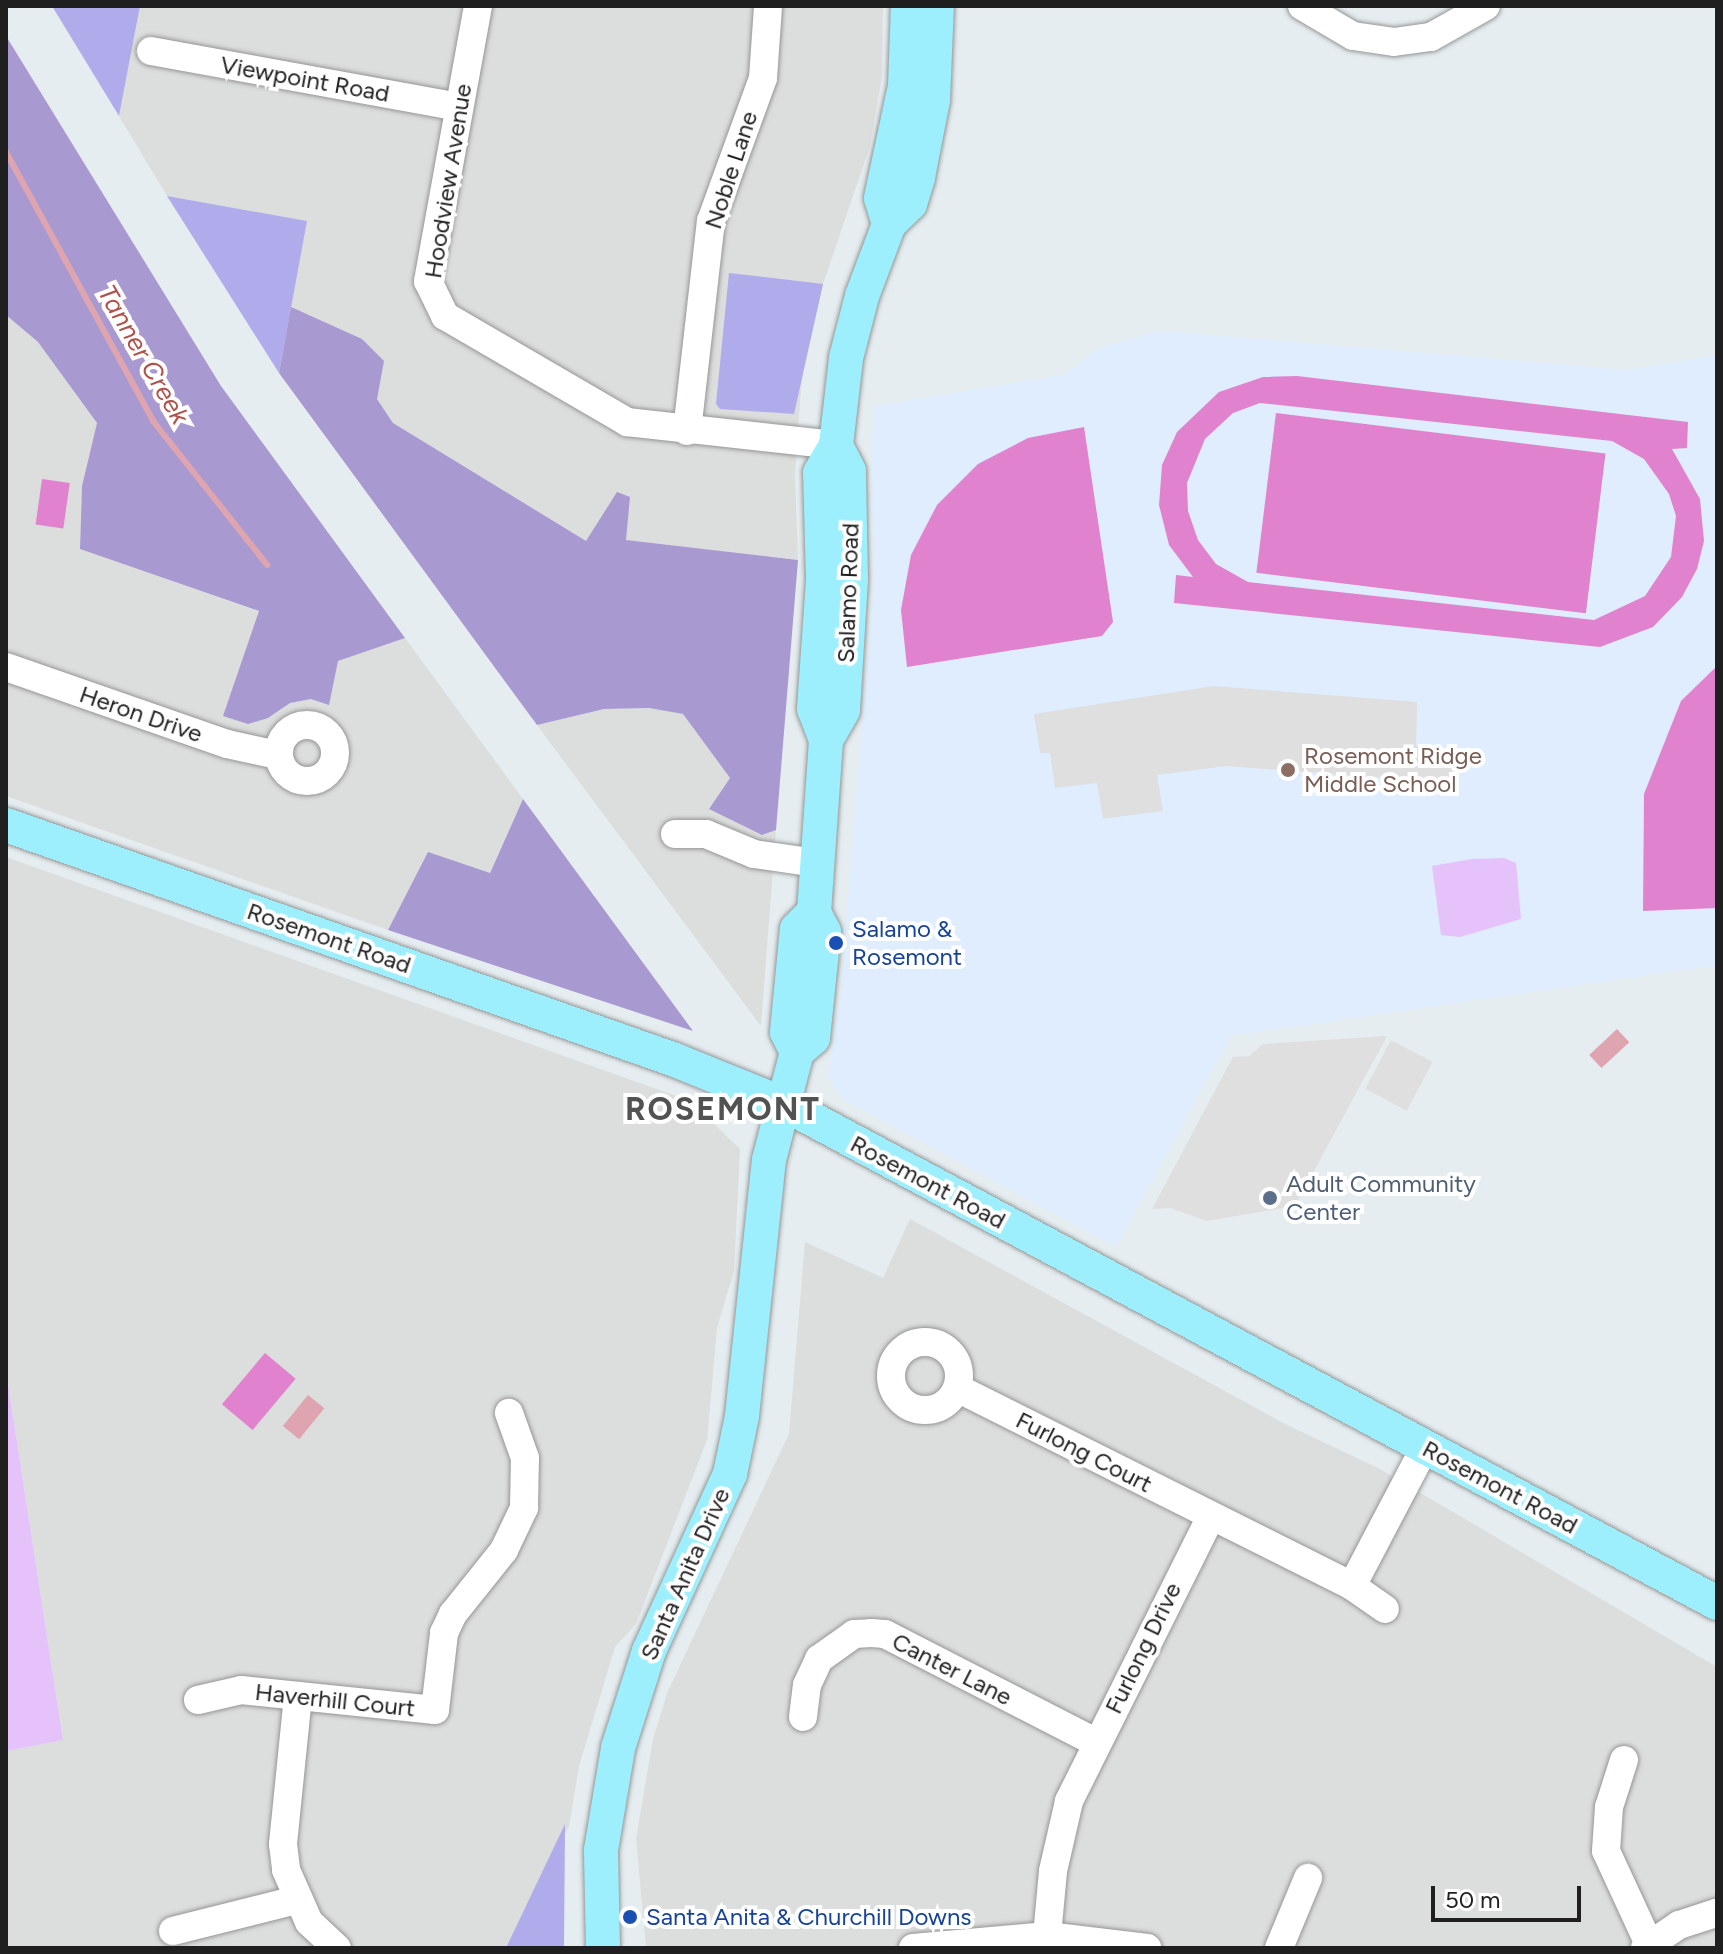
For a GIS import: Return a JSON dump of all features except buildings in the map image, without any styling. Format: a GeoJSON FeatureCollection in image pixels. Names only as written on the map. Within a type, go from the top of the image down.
{"type":"FeatureCollection","features":[{"type":"Feature","properties":{"kind":"main road","name":"Salamo Road"},"geometry":{"type":"LineString","coordinates":[[889,224],[881,198],[904,97],[908,6]]}},
{"type":"Feature","properties":{"kind":"main road","name":"Salamo Road"},"geometry":{"type":"LineString","coordinates":[[784,1104],[797,1052],[813,1038],[824,932],[814,912],[826,740],[814,709],[823,579],[820,473],[836,445],[853,325],[889,224],[910,204],[923,154],[933,100],[937,6]]}},
{"type":"Feature","properties":{"kind":"main road","name":"Rosemont Road"},"geometry":{"type":"LineString","coordinates":[[6,825],[675,1060],[784,1104],[1717,1603]]}},
{"type":"Feature","properties":{"kind":"main road","name":"Santa Anita Drive"},"geometry":{"type":"LineString","coordinates":[[603,1948],[601,1850],[618,1748],[652,1644],[730,1474],[742,1416],[764,1190],[784,1104]]}},
{"type":"Feature","properties":{"kind":"street","name":"Hoodview Avenue"},"geometry":{"type":"LineString","coordinates":[[478,6],[428,281],[437,306],[453,323],[616,418],[687,431],[836,445]]}},
{"type":"Feature","properties":{"kind":"street","name":"Noble Lane"},"geometry":{"type":"LineString","coordinates":[[687,431],[711,221],[763,78],[768,6]]}},
{"type":"Feature","properties":{"kind":"street"},"geometry":{"type":"LineString","coordinates":[[1302,6],[1353,36],[1394,42],[1431,37],[1486,6]]}},
{"type":"Feature","properties":{"kind":"street","name":"Viewpoint Road"},"geometry":{"type":"LineString","coordinates":[[151,51],[458,107]]}},
{"type":"Feature","properties":{"kind":"street","name":"Heron Drive"},"geometry":{"type":"LineString","coordinates":[[6,667],[227,744],[277,755]]}},
{"type":"Feature","properties":{"kind":"street"},"geometry":{"type":"LineString","coordinates":[[675,834],[706,834],[754,854],[817,863]]}},
{"type":"Feature","properties":{"kind":"street","name":"Furlong Court"},"geometry":{"type":"LineString","coordinates":[[957,1388],[1211,1516]]}},
{"type":"Feature","properties":{"kind":"street","name":"Haverhill Court"},"geometry":{"type":"LineString","coordinates":[[198,1700],[241,1690],[435,1710],[444,1633],[461,1603],[504,1550],[524,1508],[525,1458],[509,1413]]}},
{"type":"Feature","properties":{"kind":"street"},"geometry":{"type":"LineString","coordinates":[[1352,1586],[1425,1447]]}},
{"type":"Feature","properties":{"kind":"street"},"geometry":{"type":"LineString","coordinates":[[1211,1516],[1352,1586],[1385,1609]]}},
{"type":"Feature","properties":{"kind":"street","name":"Furlong Drive"},"geometry":{"type":"LineString","coordinates":[[1047,1936],[1058,1837],[1097,1743],[1211,1516]]}},
{"type":"Feature","properties":{"kind":"street","name":"Canter Lane"},"geometry":{"type":"LineString","coordinates":[[803,1717],[807,1685],[819,1659],[854,1634],[885,1634],[1097,1743]]}},
{"type":"Feature","properties":{"kind":"street"},"geometry":{"type":"LineString","coordinates":[[298,1696],[283,1844],[296,1900],[309,1922],[337,1948]]}},
{"type":"Feature","properties":{"kind":"street"},"geometry":{"type":"LineString","coordinates":[[1624,1760],[1609,1807],[1606,1851],[1647,1946],[1679,1925],[1717,1913]]}},
{"type":"Feature","properties":{"kind":"street"},"geometry":{"type":"LineString","coordinates":[[1279,1948],[1308,1878]]}},
{"type":"Feature","properties":{"kind":"street"},"geometry":{"type":"LineString","coordinates":[[173,1931],[296,1900]]}},
{"type":"Feature","properties":{"kind":"street"},"geometry":{"type":"LineString","coordinates":[[913,1948],[1047,1936],[1147,1948]]}},
{"type":"Feature","properties":{"kind":"shaded area"},"geometry":{"type":"Polygon","coordinates":[[[52,6],[140,6],[119,116],[52,6]]]}},
{"type":"Feature","properties":{"kind":"shaded area"},"geometry":{"type":"Polygon","coordinates":[[[140,6],[883,6],[882,76],[870,146],[823,284],[802,374],[795,475],[798,560],[626,540],[587,542],[393,423],[332,330],[291,307],[306,221],[167,196],[119,116],[140,6]]]}},
{"type":"Feature","properties":{"kind":"shaded area"},"geometry":{"type":"Polygon","coordinates":[[[6,36],[221,386],[405,638],[338,661],[329,705],[311,699],[290,703],[268,718],[248,724],[223,716],[259,611],[80,549],[82,486],[97,423],[38,342],[6,315],[6,36]]]}},
{"type":"Feature","properties":{"kind":"shaded area"},"geometry":{"type":"Polygon","coordinates":[[[167,196],[307,221],[279,373],[167,196]]]}},
{"type":"Feature","properties":{"kind":"shaded area"},"geometry":{"type":"Polygon","coordinates":[[[729,273],[823,284],[794,414],[720,409],[716,404],[729,273]]]}},
{"type":"Feature","properties":{"kind":"shaded area"},"geometry":{"type":"Polygon","coordinates":[[[291,307],[362,339],[384,361],[377,399],[393,423],[586,541],[617,492],[630,497],[626,540],[798,560],[776,830],[762,835],[709,809],[730,778],[683,714],[649,708],[604,709],[537,725],[279,373],[291,307]]]}},
{"type":"Feature","properties":{"kind":"shaded area"},"geometry":{"type":"Polygon","coordinates":[[[6,315],[38,342],[97,423],[82,486],[80,549],[260,612],[268,718],[289,703],[311,699],[338,661],[405,638],[523,799],[489,874],[428,853],[388,930],[6,796],[6,315]]]}},
{"type":"Feature","properties":{"kind":"shaded area","name":"Rosemont Ridge Middle School"},"geometry":{"type":"Polygon","coordinates":[[[1161,331],[1627,370],[1717,355],[1717,965],[1230,1036],[1116,1247],[843,1099],[828,1077],[840,998],[874,585],[871,460],[875,406],[1064,375],[1100,347],[1161,331]]]}},
{"type":"Feature","properties":{"kind":"shaded area"},"geometry":{"type":"Polygon","coordinates":[[[1297,376],[1688,422],[1687,448],[1672,449],[1700,499],[1704,541],[1697,569],[1682,597],[1653,627],[1600,647],[1174,603],[1176,575],[1193,577],[1169,545],[1159,505],[1162,465],[1177,432],[1219,392],[1263,377],[1297,376]],[[1260,403],[1233,413],[1205,439],[1187,483],[1188,511],[1198,540],[1216,564],[1248,582],[1594,620],[1645,596],[1671,557],[1676,516],[1669,494],[1644,459],[1612,441],[1260,403]]]}},
{"type":"Feature","properties":{"kind":"shaded area"},"geometry":{"type":"Polygon","coordinates":[[[1276,413],[1606,453],[1586,613],[1256,573],[1276,413]]]}},
{"type":"Feature","properties":{"kind":"shaded area"},"geometry":{"type":"Polygon","coordinates":[[[1084,427],[1113,622],[1102,636],[907,667],[901,610],[911,555],[937,505],[978,464],[1028,438],[1084,427]]]}},
{"type":"Feature","properties":{"kind":"shaded area"},"geometry":{"type":"Polygon","coordinates":[[[42,479],[70,483],[63,528],[36,525],[42,479]]]}},
{"type":"Feature","properties":{"kind":"shaded area"},"geometry":{"type":"Polygon","coordinates":[[[1717,666],[1717,908],[1643,911],[1644,794],[1681,701],[1717,666]]]}},
{"type":"Feature","properties":{"kind":"shaded area"},"geometry":{"type":"Polygon","coordinates":[[[1214,686],[1417,702],[1416,746],[1451,751],[1453,783],[1226,766],[1157,775],[1163,811],[1103,819],[1097,783],[1055,788],[1050,753],[1040,753],[1034,714],[1214,686]]]}},
{"type":"Feature","properties":{"kind":"shaded area"},"geometry":{"type":"Polygon","coordinates":[[[649,708],[683,714],[730,778],[709,809],[762,835],[776,830],[761,1026],[537,725],[604,709],[649,708]]]}},
{"type":"Feature","properties":{"kind":"shaded area"},"geometry":{"type":"Polygon","coordinates":[[[523,799],[693,1031],[388,930],[428,852],[490,873],[523,799]]]}},
{"type":"Feature","properties":{"kind":"shaded area"},"geometry":{"type":"Polygon","coordinates":[[[6,857],[690,1101],[740,1149],[734,1271],[717,1328],[707,1440],[636,1624],[615,1647],[579,1766],[569,1826],[506,1948],[6,1948],[6,1751],[63,1740],[6,1371],[6,857]]]}},
{"type":"Feature","properties":{"kind":"shaded area"},"geometry":{"type":"Polygon","coordinates":[[[1504,858],[1516,863],[1521,919],[1460,937],[1441,935],[1432,866],[1472,859],[1504,858]]]}},
{"type":"Feature","properties":{"kind":"shaded area"},"geometry":{"type":"Polygon","coordinates":[[[1617,1029],[1629,1042],[1601,1068],[1589,1055],[1617,1029]]]}},
{"type":"Feature","properties":{"kind":"shaded area"},"geometry":{"type":"Polygon","coordinates":[[[1387,1036],[1295,1206],[1207,1221],[1171,1208],[1152,1209],[1233,1057],[1249,1056],[1263,1044],[1387,1036]]]}},
{"type":"Feature","properties":{"kind":"shaded area"},"geometry":{"type":"Polygon","coordinates":[[[1391,1040],[1432,1062],[1407,1111],[1365,1089],[1391,1040]]]}},
{"type":"Feature","properties":{"kind":"shaded area"},"geometry":{"type":"Polygon","coordinates":[[[910,1219],[1287,1425],[1378,1468],[1717,1667],[1717,1948],[646,1948],[636,1839],[653,1739],[668,1691],[789,1434],[805,1242],[883,1278],[910,1219]]]}},
{"type":"Feature","properties":{"kind":"shaded area"},"geometry":{"type":"Polygon","coordinates":[[[265,1353],[296,1379],[253,1430],[222,1404],[265,1353]]]}},
{"type":"Feature","properties":{"kind":"shaded area"},"geometry":{"type":"Polygon","coordinates":[[[6,1371],[63,1740],[6,1751],[6,1371]]]}},
{"type":"Feature","properties":{"kind":"shaded area"},"geometry":{"type":"Polygon","coordinates":[[[308,1395],[324,1408],[299,1439],[283,1426],[308,1395]]]}},
{"type":"Feature","properties":{"kind":"shaded area"},"geometry":{"type":"Polygon","coordinates":[[[565,1824],[564,1948],[506,1948],[565,1824]]]}},
{"type":"Feature","properties":{"kind":"waterway","name":"Tanner Creek"},"geometry":{"type":"LineString","coordinates":[[6,152],[153,421],[267,565]]}},
{"type":"Feature","properties":{"kind":"place","name":"Rosemont Ridge Middle School"},"geometry":{"type":"Point","coordinates":[1288,770]}},
{"type":"Feature","properties":{"kind":"place","name":"Salamo & Rosemont"},"geometry":{"type":"Point","coordinates":[836,943]}},
{"type":"Feature","properties":{"kind":"place","name":"Adult Community Center"},"geometry":{"type":"Point","coordinates":[1270,1198]}},
{"type":"Feature","properties":{"kind":"place","name":"Santa Anita & Churchill Downs"},"geometry":{"type":"Point","coordinates":[630,1917]}},
{"type":"Feature","properties":{"kind":"district","name":"ROSEMONT"},"geometry":{"type":"Point","coordinates":[723,1109]}}]}
